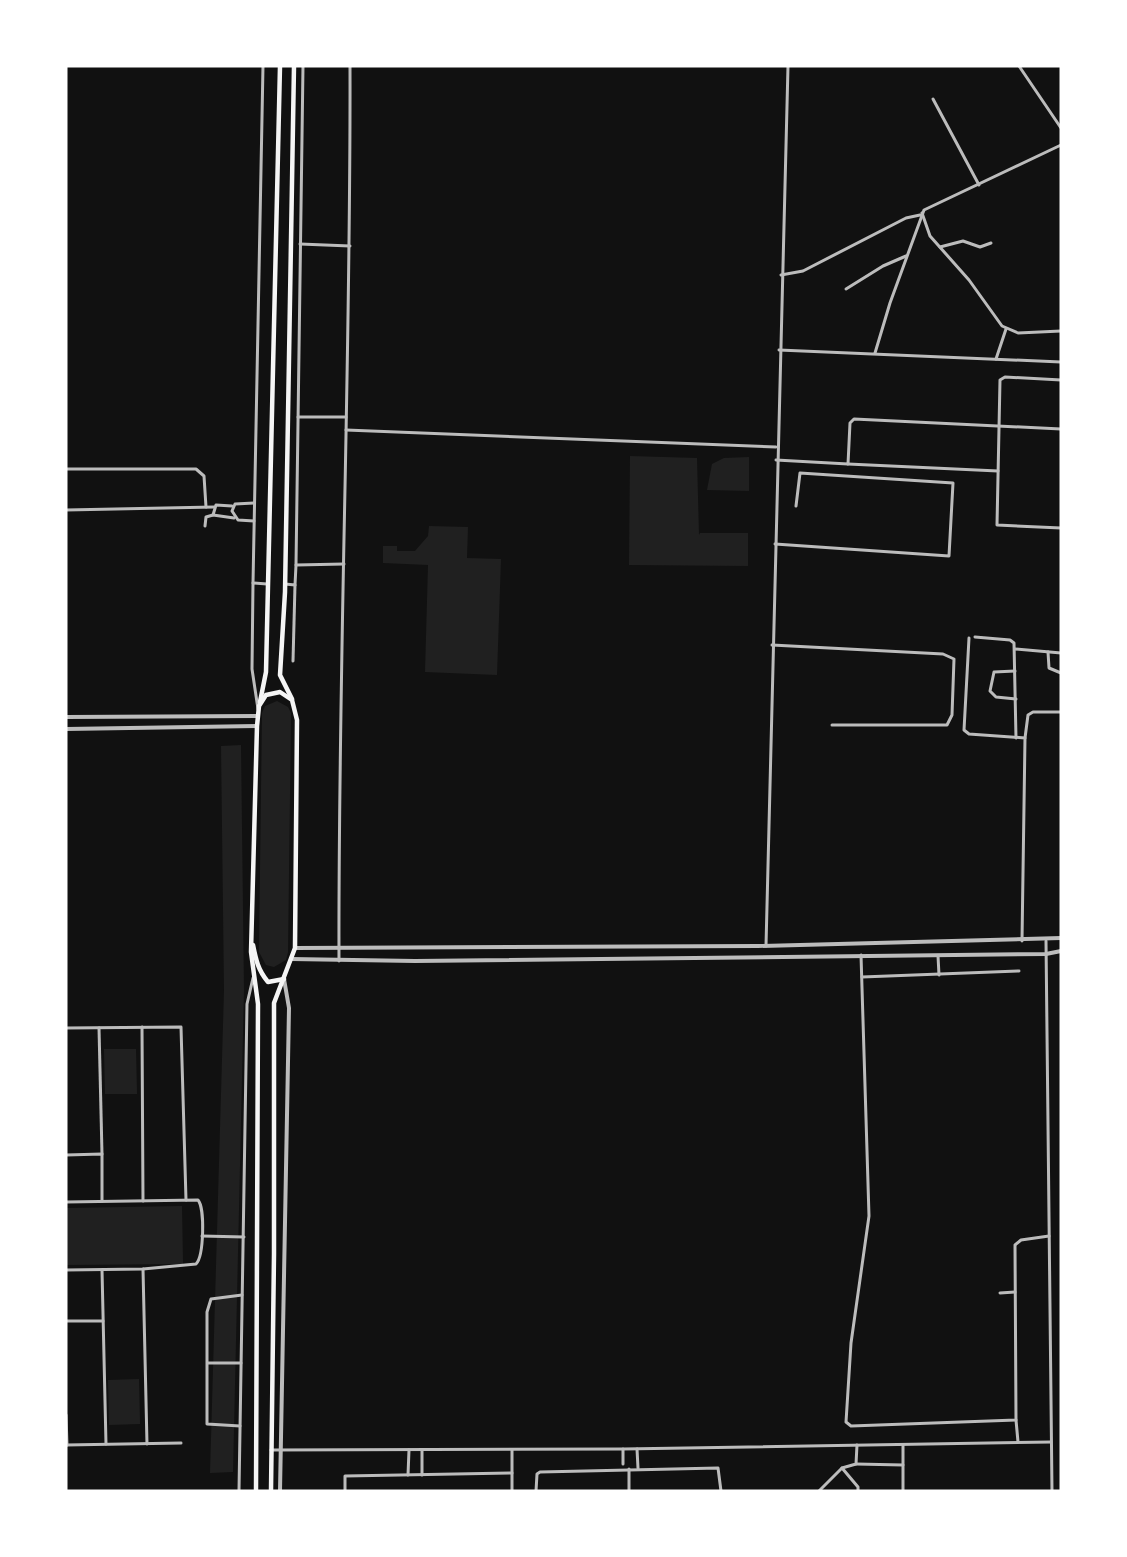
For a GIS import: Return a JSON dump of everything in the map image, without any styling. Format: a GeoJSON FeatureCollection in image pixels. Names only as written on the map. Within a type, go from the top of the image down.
{"type":"FeatureCollection","features":[{"type":"Feature","properties":{"kind":"main road"},"geometry":{"type":"LineString","coordinates":[[256,1491],[258,1004],[253,978],[251,940],[256,726],[266,672],[269,584],[280,66]]}},
{"type":"Feature","properties":{"kind":"main road"},"geometry":{"type":"LineString","coordinates":[[271,1491],[274,1003],[295,948],[297,720],[292,700],[280,675],[285,584],[294,66]]}},
{"type":"Feature","properties":{"kind":"main road"},"geometry":{"type":"LineString","coordinates":[[258,712],[266,695],[280,692],[292,700]]}},
{"type":"Feature","properties":{"kind":"main road"},"geometry":{"type":"LineString","coordinates":[[251,940],[256,965],[268,982],[284,979]]}},
{"type":"Feature","properties":{"kind":"street"},"geometry":{"type":"LineString","coordinates":[[66,717],[258,712],[252,669],[263,66]]}},
{"type":"Feature","properties":{"kind":"street"},"geometry":{"type":"LineString","coordinates":[[293,661],[303,66]]}},
{"type":"Feature","properties":{"kind":"street"},"geometry":{"type":"LineString","coordinates":[[339,961],[338,832],[350,246],[350,66]]}},
{"type":"Feature","properties":{"kind":"street"},"geometry":{"type":"LineString","coordinates":[[766,946],[776,447],[788,66]]}},
{"type":"Feature","properties":{"kind":"street"},"geometry":{"type":"LineString","coordinates":[[1019,66],[1061,129]]}},
{"type":"Feature","properties":{"kind":"street"},"geometry":{"type":"LineString","coordinates":[[933,99],[979,185]]}},
{"type":"Feature","properties":{"kind":"street"},"geometry":{"type":"LineString","coordinates":[[875,353],[906,256],[924,210],[1061,145]]}},
{"type":"Feature","properties":{"kind":"street"},"geometry":{"type":"LineString","coordinates":[[781,275],[803,271],[912,216],[921,214]]}},
{"type":"Feature","properties":{"kind":"street"},"geometry":{"type":"LineString","coordinates":[[921,214],[930,236],[969,280],[997,322],[1006,329],[1018,333],[1061,329]]}},
{"type":"Feature","properties":{"kind":"street"},"geometry":{"type":"LineString","coordinates":[[940,247],[963,241],[980,247],[991,243]]}},
{"type":"Feature","properties":{"kind":"street"},"geometry":{"type":"LineString","coordinates":[[300,244],[350,246]]}},
{"type":"Feature","properties":{"kind":"street"},"geometry":{"type":"LineString","coordinates":[[846,290],[883,266],[906,256]]}},
{"type":"Feature","properties":{"kind":"street"},"geometry":{"type":"LineString","coordinates":[[996,359],[1006,329]]}},
{"type":"Feature","properties":{"kind":"street"},"geometry":{"type":"LineString","coordinates":[[779,350],[1061,362]]}},
{"type":"Feature","properties":{"kind":"street"},"geometry":{"type":"LineString","coordinates":[[1061,380],[1005,377],[1000,380],[997,525],[1061,528]]}},
{"type":"Feature","properties":{"kind":"street"},"geometry":{"type":"LineString","coordinates":[[298,417],[346,417]]}},
{"type":"Feature","properties":{"kind":"street"},"geometry":{"type":"LineString","coordinates":[[848,464],[850,423],[854,419],[1061,429]]}},
{"type":"Feature","properties":{"kind":"street"},"geometry":{"type":"LineString","coordinates":[[346,430],[776,447]]}},
{"type":"Feature","properties":{"kind":"street"},"geometry":{"type":"LineString","coordinates":[[776,460],[998,471]]}},
{"type":"Feature","properties":{"kind":"street"},"geometry":{"type":"LineString","coordinates":[[66,470],[196,469],[204,476],[206,507]]}},
{"type":"Feature","properties":{"kind":"street"},"geometry":{"type":"LineString","coordinates":[[775,544],[949,556],[953,483],[800,473],[796,506]]}},
{"type":"Feature","properties":{"kind":"street"},"geometry":{"type":"LineString","coordinates":[[66,510],[255,504]]}},
{"type":"Feature","properties":{"kind":"street"},"geometry":{"type":"LineString","coordinates":[[233,506],[234,518]]}},
{"type":"Feature","properties":{"kind":"street"},"geometry":{"type":"LineString","coordinates":[[213,515],[214,507]]}},
{"type":"Feature","properties":{"kind":"street"},"geometry":{"type":"LineString","coordinates":[[205,526],[206,517],[213,515],[254,521]]}},
{"type":"Feature","properties":{"kind":"street"},"geometry":{"type":"LineString","coordinates":[[296,566],[344,564]]}},
{"type":"Feature","properties":{"kind":"street"},"geometry":{"type":"LineString","coordinates":[[253,583],[269,584]]}},
{"type":"Feature","properties":{"kind":"street"},"geometry":{"type":"LineString","coordinates":[[285,584],[295,585]]}},
{"type":"Feature","properties":{"kind":"street"},"geometry":{"type":"LineString","coordinates":[[975,637],[1010,640],[1015,649],[1016,738]]}},
{"type":"Feature","properties":{"kind":"street"},"geometry":{"type":"LineString","coordinates":[[969,638],[964,730],[969,735],[1025,738]]}},
{"type":"Feature","properties":{"kind":"street"},"geometry":{"type":"LineString","coordinates":[[772,645],[943,654],[950,655],[954,659],[952,716],[947,725],[832,725]]}},
{"type":"Feature","properties":{"kind":"street"},"geometry":{"type":"LineString","coordinates":[[1015,649],[1061,653]]}},
{"type":"Feature","properties":{"kind":"street"},"geometry":{"type":"LineString","coordinates":[[1048,652],[1049,668],[1061,673]]}},
{"type":"Feature","properties":{"kind":"street"},"geometry":{"type":"LineString","coordinates":[[1015,671],[994,672],[990,691],[996,697],[1016,699]]}},
{"type":"Feature","properties":{"kind":"street"},"geometry":{"type":"LineString","coordinates":[[1022,941],[1025,738],[1028,715],[1033,712],[1061,712]]}},
{"type":"Feature","properties":{"kind":"street"},"geometry":{"type":"LineString","coordinates":[[66,729],[256,726]]}},
{"type":"Feature","properties":{"kind":"street"},"geometry":{"type":"LineString","coordinates":[[295,948],[734,947],[1046,941],[1061,938]]}},
{"type":"Feature","properties":{"kind":"street"},"geometry":{"type":"LineString","coordinates":[[1046,941],[1052,1491]]}},
{"type":"Feature","properties":{"kind":"street"},"geometry":{"type":"LineString","coordinates":[[734,947],[734,956]]}},
{"type":"Feature","properties":{"kind":"street"},"geometry":{"type":"LineString","coordinates":[[291,959],[339,961],[1046,954],[1061,951]]}},
{"type":"Feature","properties":{"kind":"street"},"geometry":{"type":"LineString","coordinates":[[938,954],[939,975]]}},
{"type":"Feature","properties":{"kind":"street"},"geometry":{"type":"LineString","coordinates":[[861,955],[869,1216],[851,1342],[845,1419],[850,1426],[1016,1420]]}},
{"type":"Feature","properties":{"kind":"street"},"geometry":{"type":"LineString","coordinates":[[862,977],[1019,971]]}},
{"type":"Feature","properties":{"kind":"street"},"geometry":{"type":"LineString","coordinates":[[239,1491],[247,1004],[253,978]]}},
{"type":"Feature","properties":{"kind":"street"},"geometry":{"type":"LineString","coordinates":[[280,1491],[289,1008],[284,979]]}},
{"type":"Feature","properties":{"kind":"street"},"geometry":{"type":"LineString","coordinates":[[66,1028],[181,1026],[186,1200]]}},
{"type":"Feature","properties":{"kind":"street"},"geometry":{"type":"LineString","coordinates":[[142,1027],[143,1201]]}},
{"type":"Feature","properties":{"kind":"street"},"geometry":{"type":"LineString","coordinates":[[99,1028],[102,1202]]}},
{"type":"Feature","properties":{"kind":"street"},"geometry":{"type":"LineString","coordinates":[[66,1155],[102,1154]]}},
{"type":"Feature","properties":{"kind":"street"},"geometry":{"type":"LineString","coordinates":[[66,1202],[198,1200],[201,1202],[202,1236],[202,1254],[196,1264],[143,1269],[66,1270]]}},
{"type":"Feature","properties":{"kind":"street"},"geometry":{"type":"LineString","coordinates":[[202,1236],[244,1237]]}},
{"type":"Feature","properties":{"kind":"street"},"geometry":{"type":"LineString","coordinates":[[1018,1442],[1015,1245],[1021,1240],[1049,1236]]}},
{"type":"Feature","properties":{"kind":"street"},"geometry":{"type":"LineString","coordinates":[[143,1269],[147,1444]]}},
{"type":"Feature","properties":{"kind":"street"},"geometry":{"type":"LineString","coordinates":[[102,1270],[106,1444]]}},
{"type":"Feature","properties":{"kind":"street"},"geometry":{"type":"LineString","coordinates":[[1000,1293],[1015,1292]]}},
{"type":"Feature","properties":{"kind":"street"},"geometry":{"type":"LineString","coordinates":[[240,1426],[207,1424],[208,1303],[219,1296],[243,1294]]}},
{"type":"Feature","properties":{"kind":"street"},"geometry":{"type":"LineString","coordinates":[[66,1321],[103,1321]]}},
{"type":"Feature","properties":{"kind":"street"},"geometry":{"type":"LineString","coordinates":[[208,1363],[241,1363]]}},
{"type":"Feature","properties":{"kind":"street"},"geometry":{"type":"LineString","coordinates":[[66,1415],[66,1445],[181,1443]]}},
{"type":"Feature","properties":{"kind":"street"},"geometry":{"type":"LineString","coordinates":[[271,1450],[637,1449],[1051,1442]]}},
{"type":"Feature","properties":{"kind":"street"},"geometry":{"type":"LineString","coordinates":[[903,1444],[903,1491]]}},
{"type":"Feature","properties":{"kind":"street"},"geometry":{"type":"LineString","coordinates":[[856,1464],[857,1445]]}},
{"type":"Feature","properties":{"kind":"street"},"geometry":{"type":"LineString","coordinates":[[622,1449],[623,1464]]}},
{"type":"Feature","properties":{"kind":"street"},"geometry":{"type":"LineString","coordinates":[[637,1449],[638,1468]]}},
{"type":"Feature","properties":{"kind":"street"},"geometry":{"type":"LineString","coordinates":[[408,1475],[409,1450]]}},
{"type":"Feature","properties":{"kind":"street"},"geometry":{"type":"LineString","coordinates":[[422,1450],[422,1475]]}},
{"type":"Feature","properties":{"kind":"street"},"geometry":{"type":"LineString","coordinates":[[512,1450],[512,1491]]}},
{"type":"Feature","properties":{"kind":"street"},"geometry":{"type":"LineString","coordinates":[[819,1491],[842,1468],[856,1464],[903,1465]]}},
{"type":"Feature","properties":{"kind":"street"},"geometry":{"type":"LineString","coordinates":[[536,1491],[537,1474],[540,1472],[718,1468],[721,1491]]}},
{"type":"Feature","properties":{"kind":"street"},"geometry":{"type":"LineString","coordinates":[[842,1468],[858,1487],[858,1491]]}},
{"type":"Feature","properties":{"kind":"street"},"geometry":{"type":"LineString","coordinates":[[629,1469],[629,1491]]}},
{"type":"Feature","properties":{"kind":"street"},"geometry":{"type":"LineString","coordinates":[[345,1491],[345,1476],[512,1473]]}},
{"type":"Feature","properties":{"kind":"shaded area"},"geometry":{"type":"Polygon","coordinates":[[[630,456],[697,458],[699,535],[700,533],[748,533],[748,566],[629,565],[630,456]]]}},
{"type":"Feature","properties":{"kind":"shaded area"},"geometry":{"type":"Polygon","coordinates":[[[749,457],[749,491],[707,490],[712,464],[724,458],[749,457]]]}},
{"type":"Feature","properties":{"kind":"shaded area"},"geometry":{"type":"Polygon","coordinates":[[[429,526],[468,527],[467,558],[501,559],[497,675],[425,672],[428,565],[383,563],[383,546],[397,546],[397,551],[415,551],[428,536],[429,526]]]}},
{"type":"Feature","properties":{"kind":"shaded area"},"geometry":{"type":"Polygon","coordinates":[[[277,701],[288,707],[291,713],[288,952],[286,960],[274,967],[266,965],[259,952],[262,713],[265,706],[277,701]]]}},
{"type":"Feature","properties":{"kind":"shaded area"},"geometry":{"type":"Polygon","coordinates":[[[241,745],[244,990],[233,1472],[210,1473],[224,990],[221,746],[241,745]]]}},
{"type":"Feature","properties":{"kind":"shaded area"},"geometry":{"type":"Polygon","coordinates":[[[104,1049],[136,1049],[137,1094],[105,1094],[104,1049]]]}},
{"type":"Feature","properties":{"kind":"shaded area"},"geometry":{"type":"Polygon","coordinates":[[[182,1206],[183,1264],[66,1265],[66,1208],[182,1206]]]}},
{"type":"Feature","properties":{"kind":"shaded area"},"geometry":{"type":"Polygon","coordinates":[[[139,1379],[140,1424],[109,1425],[108,1380],[139,1379]]]}}]}
